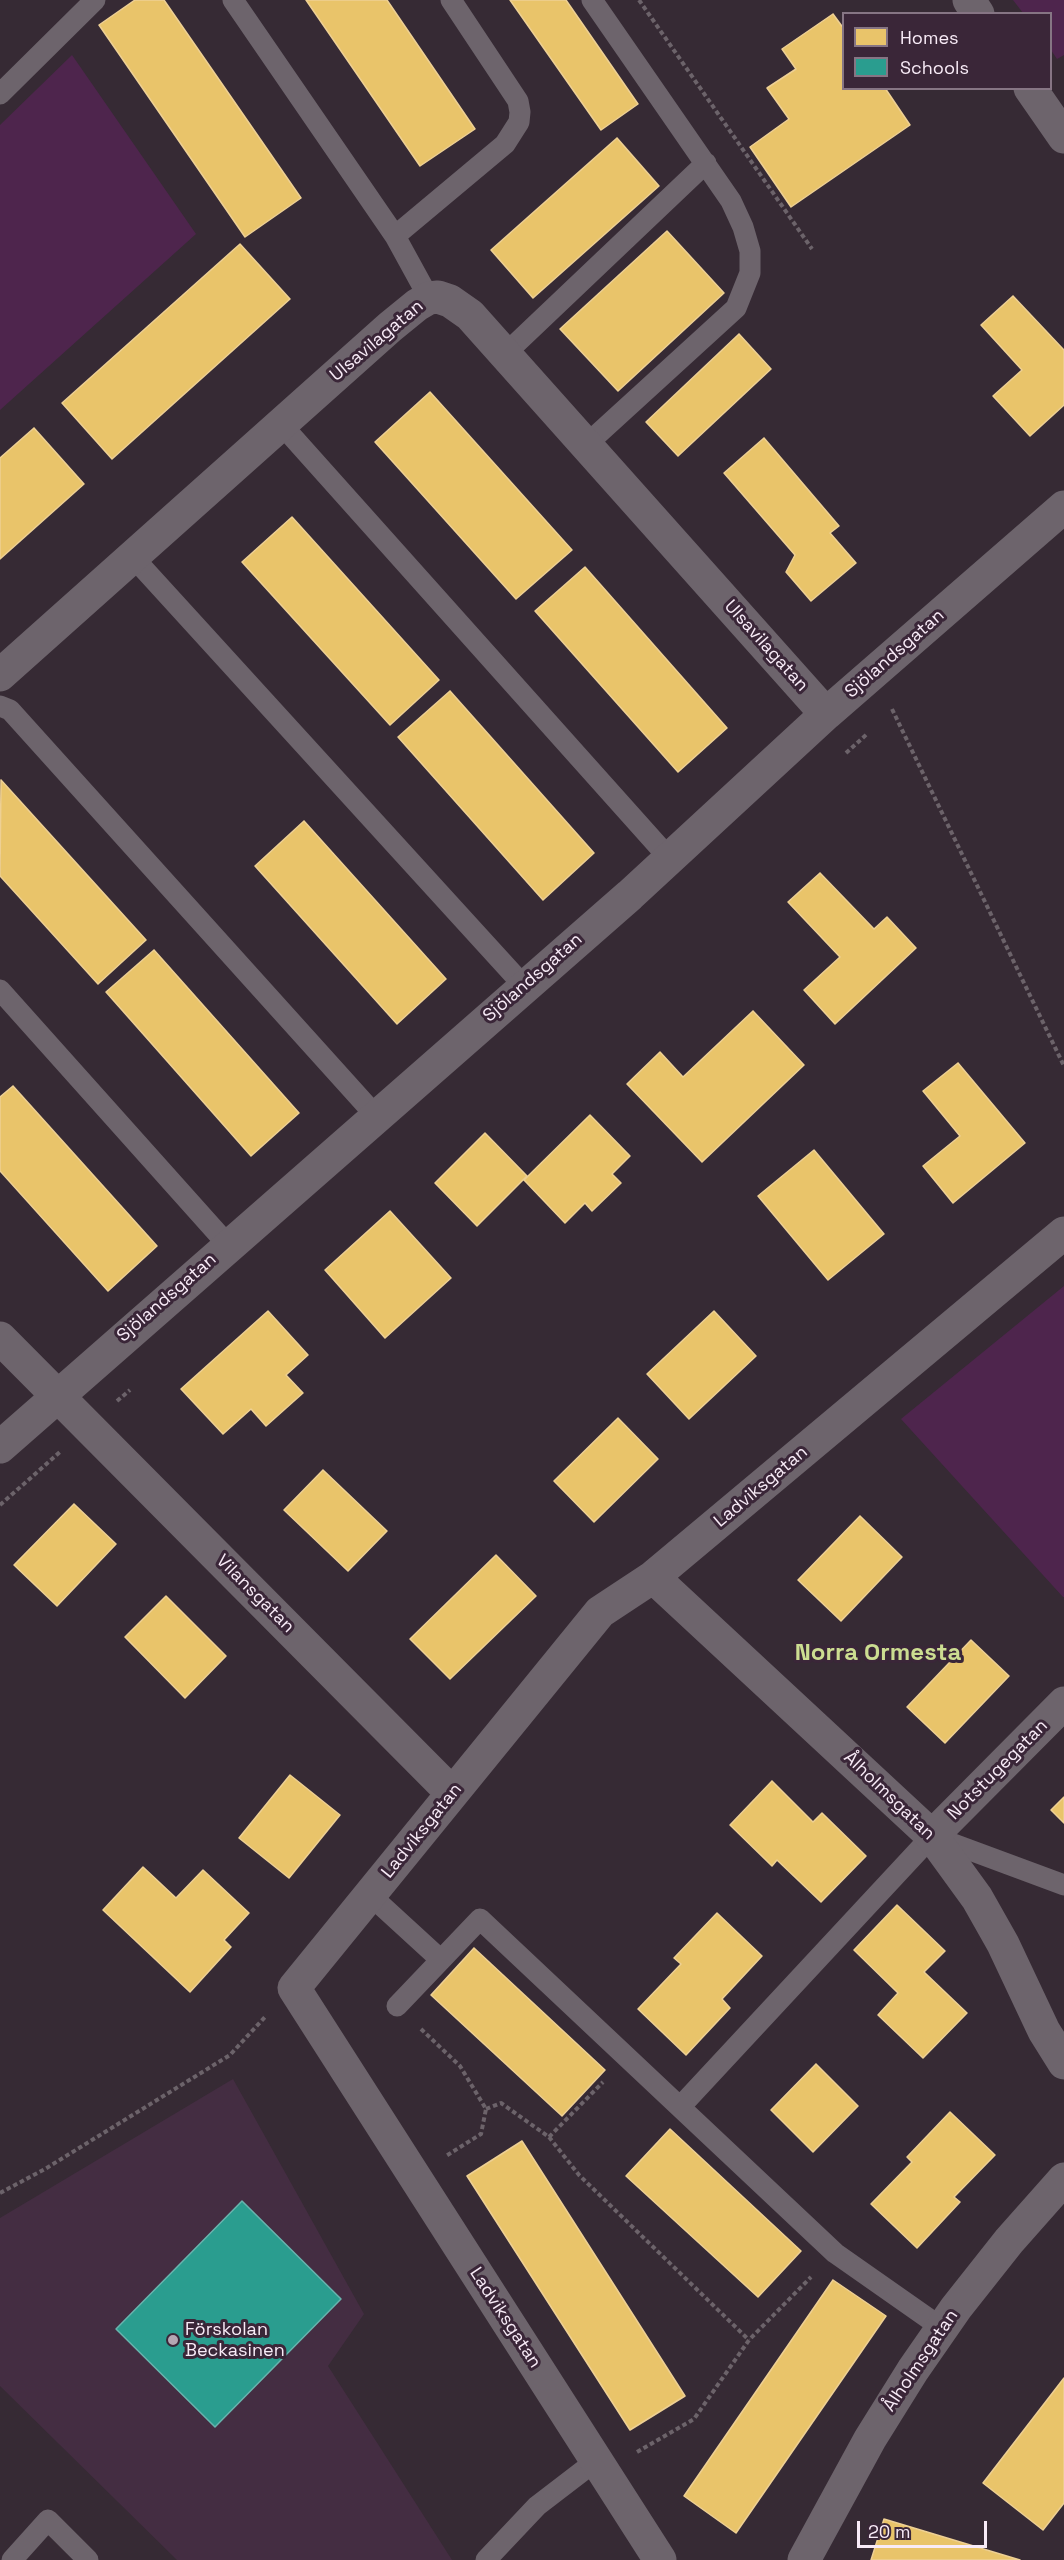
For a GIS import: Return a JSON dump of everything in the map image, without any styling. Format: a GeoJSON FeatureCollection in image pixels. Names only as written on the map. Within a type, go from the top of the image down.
{"type":"FeatureCollection","features":[{"type":"Feature","properties":{"kind":"street"},"geometry":{"type":"LineString","coordinates":[[1031,90],[1064,137]]}},
{"type":"Feature","properties":{"kind":"street","name":"Ulsavilagatan"},"geometry":{"type":"LineString","coordinates":[[0,675],[390,327],[429,298],[438,297],[450,301],[470,315],[826,714]]}},
{"type":"Feature","properties":{"kind":"street","name":"Sjölandsgatan"},"geometry":{"type":"LineString","coordinates":[[0,1447],[669,858],[826,714],[1064,507]]}},
{"type":"Feature","properties":{"kind":"street","name":"Ladviksgatan"},"geometry":{"type":"LineString","coordinates":[[660,2560],[294,1988],[600,1612],[653,1577],[1064,1233]]}},
{"type":"Feature","properties":{"kind":"street"},"geometry":{"type":"LineString","coordinates":[[0,1338],[57,1395]]}},
{"type":"Feature","properties":{"kind":"street","name":"Vilansgatan"},"geometry":{"type":"LineString","coordinates":[[57,1395],[452,1793]]}},
{"type":"Feature","properties":{"kind":"street","name":"Ålholmsgatan"},"geometry":{"type":"LineString","coordinates":[[653,1577],[932,1836],[978,1898],[1003,1944],[1044,2031],[1064,2063]]}},
{"type":"Feature","properties":{"kind":"street","name":"Notstugegatan"},"geometry":{"type":"LineString","coordinates":[[932,1836],[1064,1703]]}},
{"type":"Feature","properties":{"kind":"street","name":"Ålholmsgatan"},"geometry":{"type":"LineString","coordinates":[[804,2560],[870,2439],[942,2328],[1009,2241],[1064,2179]]}},
{"type":"Feature","properties":{"kind":"lane"},"geometry":{"type":"LineString","coordinates":[[0,94],[95,0]]}},
{"type":"Feature","properties":{"kind":"lane"},"geometry":{"type":"LineString","coordinates":[[234,0],[395,236],[429,298]]}},
{"type":"Feature","properties":{"kind":"lane"},"geometry":{"type":"LineString","coordinates":[[395,236],[505,144],[519,122],[518,101],[510,86],[451,0]]}},
{"type":"Feature","properties":{"kind":"lane"},"geometry":{"type":"LineString","coordinates":[[587,444],[736,308],[750,273],[750,251],[743,226],[731,201],[592,0]]}},
{"type":"Feature","properties":{"kind":"lane"},"geometry":{"type":"LineString","coordinates":[[505,354],[706,163]]}},
{"type":"Feature","properties":{"kind":"lane"},"geometry":{"type":"LineString","coordinates":[[281,424],[669,858]]}},
{"type":"Feature","properties":{"kind":"lane"},"geometry":{"type":"LineString","coordinates":[[132,556],[524,986]]}},
{"type":"Feature","properties":{"kind":"lane"},"geometry":{"type":"LineString","coordinates":[[0,706],[10,710],[376,1116]]}},
{"type":"Feature","properties":{"kind":"lane"},"geometry":{"type":"LineString","coordinates":[[0,990],[228,1245]]}},
{"type":"Feature","properties":{"kind":"lane"},"geometry":{"type":"LineString","coordinates":[[680,2107],[932,1836],[1064,1885]]}},
{"type":"Feature","properties":{"kind":"lane"},"geometry":{"type":"LineString","coordinates":[[370,1895],[441,1960]]}},
{"type":"Feature","properties":{"kind":"lane"},"geometry":{"type":"LineString","coordinates":[[397,2006],[480,1919],[835,2253],[942,2328]]}},
{"type":"Feature","properties":{"kind":"lane"},"geometry":{"type":"LineString","coordinates":[[486,2560],[537,2506],[597,2460]]}},
{"type":"Feature","properties":{"kind":"lane"},"geometry":{"type":"LineString","coordinates":[[12,2560],[48,2520],[88,2560]]}},
{"type":"Feature","properties":{"kind":"path"},"geometry":{"type":"LineString","coordinates":[[639,0],[812,249]]}},
{"type":"Feature","properties":{"kind":"path"},"geometry":{"type":"LineString","coordinates":[[894,711],[1064,1066]]}},
{"type":"Feature","properties":{"kind":"path"},"geometry":{"type":"LineString","coordinates":[[0,2193],[45,2169],[230,2055],[294,1988]]}},
{"type":"Feature","properties":{"kind":"path"},"geometry":{"type":"LineString","coordinates":[[397,2006],[460,2066],[486,2109],[481,2134],[414,2176]]}},
{"type":"Feature","properties":{"kind":"path"},"geometry":{"type":"LineString","coordinates":[[549,2137],[626,2057]]}},
{"type":"Feature","properties":{"kind":"path"},"geometry":{"type":"LineString","coordinates":[[486,2109],[501,2103],[549,2137],[579,2175],[749,2340]]}},
{"type":"Feature","properties":{"kind":"path"},"geometry":{"type":"LineString","coordinates":[[597,2460],[628,2457],[694,2419],[749,2340],[835,2253]]}},
{"type":"Feature","properties":{"kind":"shaded area"},"geometry":{"type":"Polygon","coordinates":[[[1013,0],[1064,0],[1064,55],[1057,59],[1052,52],[1052,12],[1022,12],[1013,0]]]}},
{"type":"Feature","properties":{"kind":"shaded area"},"geometry":{"type":"Polygon","coordinates":[[[72,55],[196,234],[0,410],[0,125],[72,55]]]}},
{"type":"Feature","properties":{"kind":"shaded area"},"geometry":{"type":"Polygon","coordinates":[[[1064,1286],[1064,1597],[1063,1597],[901,1419],[1064,1286]]]}},
{"type":"Feature","properties":{"kind":"shaded area","name":"Förskolan Beckasinen"},"geometry":{"type":"Polygon","coordinates":[[[233,2079],[364,2314],[328,2366],[452,2560],[177,2560],[0,2386],[0,2218],[233,2079]]]}},
{"type":"Feature","properties":{"kind":"building: Homes"},"geometry":{"type":"Polygon","coordinates":[[[135,0],[164,0],[301,198],[245,237],[99,25],[135,0]]]}},
{"type":"Feature","properties":{"kind":"building: Homes"},"geometry":{"type":"Polygon","coordinates":[[[306,0],[387,0],[475,129],[420,166],[306,0]]]}},
{"type":"Feature","properties":{"kind":"building: Homes"},"geometry":{"type":"Polygon","coordinates":[[[510,0],[566,0],[638,104],[601,130],[510,0]]]}},
{"type":"Feature","properties":{"kind":"building: Homes"},"geometry":{"type":"Polygon","coordinates":[[[833,14],[842,26],[842,90],[886,90],[910,125],[791,207],[750,147],[789,119],[767,88],[796,69],[782,49],[833,14]]]}},
{"type":"Feature","properties":{"kind":"building: Homes"},"geometry":{"type":"Polygon","coordinates":[[[617,138],[659,186],[533,298],[491,250],[617,138]]]}},
{"type":"Feature","properties":{"kind":"building: Homes"},"geometry":{"type":"Polygon","coordinates":[[[667,231],[724,293],[618,391],[560,329],[667,231]]]}},
{"type":"Feature","properties":{"kind":"building: Homes"},"geometry":{"type":"Polygon","coordinates":[[[240,244],[290,299],[112,459],[62,403],[240,244]]]}},
{"type":"Feature","properties":{"kind":"building: Homes"},"geometry":{"type":"Polygon","coordinates":[[[1013,296],[1064,350],[1064,405],[1030,436],[993,396],[1022,370],[981,325],[1013,296]]]}},
{"type":"Feature","properties":{"kind":"building: Homes"},"geometry":{"type":"Polygon","coordinates":[[[739,334],[771,369],[678,456],[646,422],[739,334]]]}},
{"type":"Feature","properties":{"kind":"building: Homes"},"geometry":{"type":"Polygon","coordinates":[[[430,392],[572,550],[516,599],[375,442],[430,392]]]}},
{"type":"Feature","properties":{"kind":"building: Homes"},"geometry":{"type":"Polygon","coordinates":[[[34,428],[84,484],[0,559],[0,458],[34,428]]]}},
{"type":"Feature","properties":{"kind":"building: Homes"},"geometry":{"type":"Polygon","coordinates":[[[764,438],[839,526],[830,533],[856,563],[811,601],[786,572],[795,555],[724,473],[764,438]]]}},
{"type":"Feature","properties":{"kind":"building: Homes"},"geometry":{"type":"Polygon","coordinates":[[[292,517],[439,680],[390,725],[242,562],[292,517]]]}},
{"type":"Feature","properties":{"kind":"building: Homes"},"geometry":{"type":"Polygon","coordinates":[[[585,567],[727,728],[678,772],[535,611],[585,567]]]}},
{"type":"Feature","properties":{"kind":"building: Homes"},"geometry":{"type":"Polygon","coordinates":[[[450,691],[594,853],[543,900],[398,737],[450,691]]]}},
{"type":"Feature","properties":{"kind":"building: Homes"},"geometry":{"type":"Polygon","coordinates":[[[1,780],[146,940],[98,984],[0,876],[1,780]]]}},
{"type":"Feature","properties":{"kind":"building: Homes"},"geometry":{"type":"Polygon","coordinates":[[[304,821],[446,979],[397,1024],[255,866],[304,821]]]}},
{"type":"Feature","properties":{"kind":"building: Homes"},"geometry":{"type":"Polygon","coordinates":[[[820,873],[874,929],[887,917],[916,948],[835,1024],[804,990],[840,957],[788,902],[820,873]]]}},
{"type":"Feature","properties":{"kind":"building: Homes"},"geometry":{"type":"Polygon","coordinates":[[[154,950],[299,1113],[251,1156],[106,992],[154,950]]]}},
{"type":"Feature","properties":{"kind":"building: Homes"},"geometry":{"type":"Polygon","coordinates":[[[753,1011],[804,1065],[702,1162],[627,1084],[660,1052],[683,1077],[753,1011]]]}},
{"type":"Feature","properties":{"kind":"building: Homes"},"geometry":{"type":"Polygon","coordinates":[[[958,1063],[1025,1143],[953,1203],[923,1166],[960,1136],[923,1091],[958,1063]]]}},
{"type":"Feature","properties":{"kind":"building: Homes"},"geometry":{"type":"Polygon","coordinates":[[[13,1086],[157,1246],[108,1291],[0,1171],[0,1097],[13,1086]]]}},
{"type":"Feature","properties":{"kind":"building: Homes"},"geometry":{"type":"Polygon","coordinates":[[[590,1115],[630,1156],[612,1174],[621,1183],[592,1211],[585,1203],[565,1223],[524,1180],[590,1115]]]}},
{"type":"Feature","properties":{"kind":"building: Homes"},"geometry":{"type":"Polygon","coordinates":[[[485,1133],[527,1176],[477,1226],[435,1183],[485,1133]]]}},
{"type":"Feature","properties":{"kind":"building: Homes"},"geometry":{"type":"Polygon","coordinates":[[[814,1150],[884,1234],[828,1280],[758,1196],[814,1150]]]}},
{"type":"Feature","properties":{"kind":"building: Homes"},"geometry":{"type":"Polygon","coordinates":[[[390,1211],[451,1278],[385,1338],[325,1270],[390,1211]]]}},
{"type":"Feature","properties":{"kind":"building: Homes"},"geometry":{"type":"Polygon","coordinates":[[[268,1311],[308,1355],[286,1375],[303,1393],[266,1426],[251,1409],[223,1434],[181,1389],[268,1311]]]}},
{"type":"Feature","properties":{"kind":"building: Homes"},"geometry":{"type":"Polygon","coordinates":[[[714,1311],[756,1356],[689,1419],[647,1374],[714,1311]]]}},
{"type":"Feature","properties":{"kind":"building: Homes"},"geometry":{"type":"Polygon","coordinates":[[[618,1418],[658,1459],[594,1522],[554,1481],[618,1418]]]}},
{"type":"Feature","properties":{"kind":"building: Homes"},"geometry":{"type":"Polygon","coordinates":[[[323,1470],[387,1531],[348,1571],[284,1510],[323,1470]]]}},
{"type":"Feature","properties":{"kind":"building: Homes"},"geometry":{"type":"Polygon","coordinates":[[[74,1504],[116,1544],[57,1606],[14,1565],[74,1504]]]}},
{"type":"Feature","properties":{"kind":"building: Homes"},"geometry":{"type":"Polygon","coordinates":[[[860,1516],[902,1557],[841,1621],[798,1580],[860,1516]]]}},
{"type":"Feature","properties":{"kind":"building: Homes"},"geometry":{"type":"Polygon","coordinates":[[[496,1555],[536,1596],[450,1679],[410,1639],[496,1555]]]}},
{"type":"Feature","properties":{"kind":"building: Homes"},"geometry":{"type":"Polygon","coordinates":[[[166,1596],[226,1656],[185,1698],[125,1637],[166,1596]]]}},
{"type":"Feature","properties":{"kind":"building: Homes"},"geometry":{"type":"Polygon","coordinates":[[[971,1640],[1009,1676],[945,1743],[907,1707],[971,1640]]]}},
{"type":"Feature","properties":{"kind":"building: Homes"},"geometry":{"type":"Polygon","coordinates":[[[290,1775],[340,1815],[289,1878],[239,1838],[290,1775]]]}},
{"type":"Feature","properties":{"kind":"building: Homes"},"geometry":{"type":"Polygon","coordinates":[[[772,1781],[813,1822],[822,1813],[866,1856],[821,1902],[777,1860],[772,1866],[730,1825],[772,1781]]]}},
{"type":"Feature","properties":{"kind":"building: Homes"},"geometry":{"type":"Polygon","coordinates":[[[1064,1797],[1064,1823],[1051,1810],[1064,1797]]]}},
{"type":"Feature","properties":{"kind":"building: Homes"},"geometry":{"type":"Polygon","coordinates":[[[143,1867],[176,1898],[203,1870],[249,1913],[224,1940],[231,1947],[190,1992],[103,1910],[143,1867]]]}},
{"type":"Feature","properties":{"kind":"building: Homes"},"geometry":{"type":"Polygon","coordinates":[[[897,1905],[945,1951],[924,1972],[967,2013],[923,2058],[878,2015],[898,1993],[854,1950],[897,1905]]]}},
{"type":"Feature","properties":{"kind":"building: Homes"},"geometry":{"type":"Polygon","coordinates":[[[717,1913],[762,1956],[722,1999],[730,2008],[686,2055],[638,2009],[681,1964],[674,1958],[717,1913]]]}},
{"type":"Feature","properties":{"kind":"building: Homes"},"geometry":{"type":"Polygon","coordinates":[[[474,1948],[605,2070],[562,2116],[431,1995],[474,1948]]]}},
{"type":"Feature","properties":{"kind":"building: Homes"},"geometry":{"type":"Polygon","coordinates":[[[816,2064],[858,2106],[813,2152],[771,2110],[816,2064]]]}},
{"type":"Feature","properties":{"kind":"building: Homes"},"geometry":{"type":"Polygon","coordinates":[[[950,2112],[995,2155],[954,2197],[960,2202],[917,2248],[871,2204],[912,2162],[907,2157],[950,2112]]]}},
{"type":"Feature","properties":{"kind":"building: Homes"},"geometry":{"type":"Polygon","coordinates":[[[670,2129],[801,2251],[758,2297],[626,2176],[670,2129]]]}},
{"type":"Feature","properties":{"kind":"building: Homes"},"geometry":{"type":"Polygon","coordinates":[[[522,2141],[685,2396],[630,2430],[467,2176],[522,2141]]]}},
{"type":"Feature","properties":{"kind":"building: Homes"},"geometry":{"type":"Polygon","coordinates":[[[833,2280],[886,2316],[736,2533],[684,2496],[833,2280]]]}},
{"type":"Feature","properties":{"kind":"building: Homes"},"geometry":{"type":"Polygon","coordinates":[[[1064,2378],[1064,2503],[1043,2530],[983,2483],[1064,2378]]]}},
{"type":"Feature","properties":{"kind":"building: Homes"},"geometry":{"type":"Polygon","coordinates":[[[884,2519],[1020,2560],[871,2560],[884,2519]]]}},
{"type":"Feature","properties":{"kind":"building: Schools"},"geometry":{"type":"Polygon","coordinates":[[[242,2201],[341,2299],[215,2427],[116,2329],[242,2201]]]}},
{"type":"Feature","properties":{"kind":"place","name":"Förskolan Beckasinen"},"geometry":{"type":"Point","coordinates":[173,2340]}},
{"type":"Feature","properties":{"kind":"district","name":"Norra Ormesta"},"geometry":{"type":"Point","coordinates":[878,1653]}}]}
